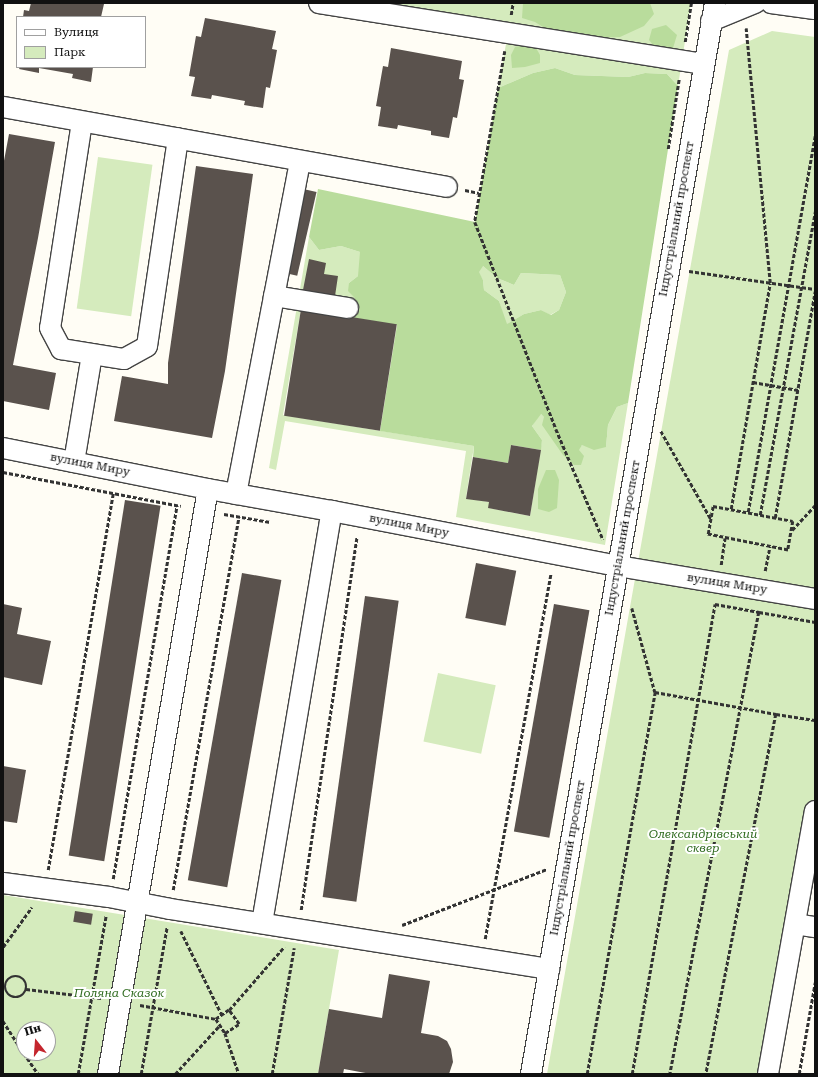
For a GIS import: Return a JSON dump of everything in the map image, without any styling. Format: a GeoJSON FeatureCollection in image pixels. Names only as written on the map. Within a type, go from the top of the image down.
{"type":"FeatureCollection","features":[{"type":"Feature","properties":{"kind":"street"},"geometry":{"type":"LineString","coordinates":[[319,3],[704,64]]}},
{"type":"Feature","properties":{"kind":"street"},"geometry":{"type":"LineString","coordinates":[[771,3],[815,9]]}},
{"type":"Feature","properties":{"kind":"street"},"geometry":{"type":"LineString","coordinates":[[713,12],[750,6]]}},
{"type":"Feature","properties":{"kind":"street","name":"Індустріальний проспект"},"geometry":{"type":"LineString","coordinates":[[531,1074],[713,12]]}},
{"type":"Feature","properties":{"kind":"street"},"geometry":{"type":"LineString","coordinates":[[3,107],[446,187]]}},
{"type":"Feature","properties":{"kind":"street"},"geometry":{"type":"LineString","coordinates":[[82,122],[50,328],[61,350],[124,359],[147,346],[178,138]]}},
{"type":"Feature","properties":{"kind":"street"},"geometry":{"type":"LineString","coordinates":[[236,494],[300,160]]}},
{"type":"Feature","properties":{"kind":"street"},"geometry":{"type":"LineString","coordinates":[[274,296],[348,308]]}},
{"type":"Feature","properties":{"kind":"street"},"geometry":{"type":"LineString","coordinates":[[74,462],[92,354]]}},
{"type":"Feature","properties":{"kind":"street","name":"вулиця Миру"},"geometry":{"type":"LineString","coordinates":[[3,448],[208,489],[332,511],[618,566],[815,599]]}},
{"type":"Feature","properties":{"kind":"street"},"geometry":{"type":"LineString","coordinates":[[108,1074],[208,489]]}},
{"type":"Feature","properties":{"kind":"street"},"geometry":{"type":"LineString","coordinates":[[262,923],[332,511]]}},
{"type":"Feature","properties":{"kind":"street"},"geometry":{"type":"LineString","coordinates":[[768,1074],[815,811]]}},
{"type":"Feature","properties":{"kind":"street"},"geometry":{"type":"LineString","coordinates":[[3,883],[45,890],[110,897],[170,909],[549,969]]}},
{"type":"Feature","properties":{"kind":"street"},"geometry":{"type":"LineString","coordinates":[[795,924],[815,927]]}},
{"type":"Feature","properties":{"kind":"path"},"geometry":{"type":"LineString","coordinates":[[731,509],[770,283],[750,6]]}},
{"type":"Feature","properties":{"kind":"path"},"geometry":{"type":"LineString","coordinates":[[508,33],[475,222],[556,429],[605,545]]}},
{"type":"Feature","properties":{"kind":"path"},"geometry":{"type":"LineString","coordinates":[[748,512],[815,134]]}},
{"type":"Feature","properties":{"kind":"path"},"geometry":{"type":"LineString","coordinates":[[760,515],[800,287],[815,211]]}},
{"type":"Feature","properties":{"kind":"path"},"geometry":{"type":"LineString","coordinates":[[687,271],[815,290],[775,518]]}},
{"type":"Feature","properties":{"kind":"path"},"geometry":{"type":"LineString","coordinates":[[753,382],[798,390]]}},
{"type":"Feature","properties":{"kind":"path"},"geometry":{"type":"LineString","coordinates":[[646,404],[711,519]]}},
{"type":"Feature","properties":{"kind":"path"},"geometry":{"type":"LineString","coordinates":[[3,947],[45,890],[113,493]]}},
{"type":"Feature","properties":{"kind":"path"},"geometry":{"type":"LineString","coordinates":[[78,1074],[177,505]]}},
{"type":"Feature","properties":{"kind":"path"},"geometry":{"type":"LineString","coordinates":[[713,506],[748,512],[793,521],[788,550],[708,534],[713,506]]}},
{"type":"Feature","properties":{"kind":"path"},"geometry":{"type":"LineString","coordinates":[[791,530],[815,506]]}},
{"type":"Feature","properties":{"kind":"path"},"geometry":{"type":"LineString","coordinates":[[141,1074],[239,516]]}},
{"type":"Feature","properties":{"kind":"path"},"geometry":{"type":"LineString","coordinates":[[272,1074],[298,929],[357,537]]}},
{"type":"Feature","properties":{"kind":"path"},"geometry":{"type":"LineString","coordinates":[[721,566],[726,538]]}},
{"type":"Feature","properties":{"kind":"path"},"geometry":{"type":"LineString","coordinates":[[765,573],[770,546]]}},
{"type":"Feature","properties":{"kind":"path"},"geometry":{"type":"LineString","coordinates":[[481,958],[551,574]]}},
{"type":"Feature","properties":{"kind":"path"},"geometry":{"type":"LineString","coordinates":[[586,1074],[655,692],[630,602]]}},
{"type":"Feature","properties":{"kind":"path"},"geometry":{"type":"LineString","coordinates":[[632,1074],[715,604],[815,622]]}},
{"type":"Feature","properties":{"kind":"path"},"geometry":{"type":"LineString","coordinates":[[670,1074],[759,612]]}},
{"type":"Feature","properties":{"kind":"path"},"geometry":{"type":"LineString","coordinates":[[655,692],[697,701],[815,720]]}},
{"type":"Feature","properties":{"kind":"path"},"geometry":{"type":"LineString","coordinates":[[706,1074],[776,714]]}},
{"type":"Feature","properties":{"kind":"path"},"geometry":{"type":"LineString","coordinates":[[402,925],[549,868]]}},
{"type":"Feature","properties":{"kind":"path"},"geometry":{"type":"LineString","coordinates":[[170,909],[222,1015]]}},
{"type":"Feature","properties":{"kind":"path"},"geometry":{"type":"LineString","coordinates":[[216,1019],[230,1010],[298,929]]}},
{"type":"Feature","properties":{"kind":"path"},"geometry":{"type":"LineString","coordinates":[[17,976],[26,982],[26,989],[21,997],[14,998],[9,996],[4,986],[8,980],[17,976]]}},
{"type":"Feature","properties":{"kind":"path"},"geometry":{"type":"LineString","coordinates":[[799,1074],[815,982]]}},
{"type":"Feature","properties":{"kind":"path"},"geometry":{"type":"LineString","coordinates":[[26,989],[91,997],[216,1019],[225,1033],[239,1074]]}},
{"type":"Feature","properties":{"kind":"path"},"geometry":{"type":"LineString","coordinates":[[225,1033],[239,1024],[230,1010]]}},
{"type":"Feature","properties":{"kind":"path"},"geometry":{"type":"LineString","coordinates":[[3,1021],[16,1041]]}},
{"type":"Feature","properties":{"kind":"path"},"geometry":{"type":"LineString","coordinates":[[175,1074],[220,1024]]}},
{"type":"Feature","properties":{"kind":"path"},"geometry":{"type":"LineString","coordinates":[[29,1061],[38,1074]]}},
{"type":"Feature","properties":{"kind":"green space"},"geometry":{"type":"Polygon","coordinates":[[[319,3],[691,3],[678,86],[667,74],[645,73],[628,77],[575,75],[555,68],[533,73],[498,88],[508,33],[319,3]]]}},
{"type":"Feature","properties":{"kind":"green space"},"geometry":{"type":"Polygon","coordinates":[[[523,3],[650,3],[654,14],[644,26],[620,37],[586,38],[551,32],[535,22],[522,18],[523,3]]]}},
{"type":"Feature","properties":{"kind":"green space"},"geometry":{"type":"Polygon","coordinates":[[[666,25],[677,35],[673,48],[663,50],[654,46],[649,40],[652,29],[666,25]]]}},
{"type":"Feature","properties":{"kind":"green space","name":"Олександрівський сквер"},"geometry":{"type":"Polygon","coordinates":[[[772,31],[815,37],[815,852],[774,1074],[547,1074],[729,50],[772,31]]]}},
{"type":"Feature","properties":{"kind":"green space"},"geometry":{"type":"Polygon","coordinates":[[[523,45],[536,48],[540,55],[540,63],[525,67],[512,68],[511,55],[515,47],[523,45]]]}},
{"type":"Feature","properties":{"kind":"green space"},"geometry":{"type":"Polygon","coordinates":[[[555,68],[575,75],[628,77],[645,73],[667,74],[678,86],[628,403],[617,407],[608,425],[606,447],[594,450],[582,445],[579,450],[584,456],[581,465],[574,465],[563,455],[542,425],[544,417],[541,414],[532,426],[542,440],[541,450],[511,445],[508,463],[473,457],[474,446],[380,431],[397,325],[354,318],[355,298],[348,291],[349,283],[358,276],[360,252],[341,246],[319,250],[309,237],[318,189],[475,222],[498,88],[533,73],[555,68]],[[483,266],[479,272],[483,280],[484,290],[499,301],[507,324],[524,314],[541,310],[551,315],[559,310],[566,292],[560,275],[521,273],[514,285],[497,278],[483,266]]]}},
{"type":"Feature","properties":{"kind":"green space"},"geometry":{"type":"Polygon","coordinates":[[[98,157],[152,165],[131,316],[77,309],[98,157]]]}},
{"type":"Feature","properties":{"kind":"green space"},"geometry":{"type":"Polygon","coordinates":[[[309,237],[319,250],[341,246],[360,252],[483,266],[497,278],[514,285],[521,273],[560,275],[566,292],[559,310],[550,315],[541,310],[524,314],[506,325],[499,301],[484,290],[483,280],[478,272],[482,266],[358,276],[349,283],[355,298],[354,318],[301,309],[283,415],[474,446],[466,498],[489,502],[489,508],[530,516],[542,440],[532,426],[540,413],[584,456],[578,450],[582,445],[606,447],[608,425],[617,407],[628,403],[605,545],[456,517],[466,451],[285,421],[276,470],[269,468],[309,237]]]}},
{"type":"Feature","properties":{"kind":"green space"},"geometry":{"type":"Polygon","coordinates":[[[546,470],[555,470],[559,480],[557,508],[549,512],[538,509],[538,489],[546,470]]]}},
{"type":"Feature","properties":{"kind":"green space"},"geometry":{"type":"Polygon","coordinates":[[[438,673],[496,685],[481,754],[423,741],[438,673]]]}},
{"type":"Feature","properties":{"kind":"green space","name":"Поляна Сказок"},"geometry":{"type":"Polygon","coordinates":[[[3,895],[339,950],[318,1074],[3,1074],[3,895]]]}},
{"type":"Feature","properties":{"kind":"building"},"geometry":{"type":"Polygon","coordinates":[[[31,3],[104,4],[101,16],[23,16],[24,10],[29,11],[31,3]]]}},
{"type":"Feature","properties":{"kind":"building"},"geometry":{"type":"Polygon","coordinates":[[[205,18],[276,31],[272,49],[277,50],[270,88],[266,87],[263,108],[244,105],[245,101],[212,95],[211,99],[191,96],[195,77],[189,76],[196,36],[201,37],[205,18]]]}},
{"type":"Feature","properties":{"kind":"building"},"geometry":{"type":"Polygon","coordinates":[[[391,48],[462,61],[459,79],[464,80],[457,118],[453,117],[449,138],[431,135],[431,131],[398,125],[397,129],[378,126],[381,107],[376,106],[383,66],[388,67],[391,48]]]}},
{"type":"Feature","properties":{"kind":"building"},"geometry":{"type":"Polygon","coordinates":[[[39,68],[39,73],[19,69],[39,68]]]}},
{"type":"Feature","properties":{"kind":"building"},"geometry":{"type":"Polygon","coordinates":[[[39,68],[93,68],[91,82],[72,78],[73,74],[39,68]]]}},
{"type":"Feature","properties":{"kind":"building"},"geometry":{"type":"Polygon","coordinates":[[[9,134],[55,142],[13,365],[56,373],[49,410],[3,401],[3,166],[9,134]]]}},
{"type":"Feature","properties":{"kind":"building"},"geometry":{"type":"Polygon","coordinates":[[[196,166],[253,174],[225,371],[212,438],[114,421],[122,376],[168,384],[168,363],[196,166]]]}},
{"type":"Feature","properties":{"kind":"building"},"geometry":{"type":"Polygon","coordinates":[[[299,188],[317,192],[297,276],[280,272],[299,188]]]}},
{"type":"Feature","properties":{"kind":"building"},"geometry":{"type":"Polygon","coordinates":[[[309,259],[326,263],[324,274],[338,276],[335,296],[303,290],[309,259]]]}},
{"type":"Feature","properties":{"kind":"building"},"geometry":{"type":"Polygon","coordinates":[[[301,309],[397,324],[380,431],[284,416],[301,309]]]}},
{"type":"Feature","properties":{"kind":"building"},"geometry":{"type":"Polygon","coordinates":[[[511,445],[541,450],[530,516],[488,508],[489,502],[466,499],[473,457],[508,463],[511,445]]]}},
{"type":"Feature","properties":{"kind":"building"},"geometry":{"type":"Polygon","coordinates":[[[125,500],[161,506],[104,861],[69,856],[125,500]]]}},
{"type":"Feature","properties":{"kind":"building"},"geometry":{"type":"Polygon","coordinates":[[[476,563],[516,571],[506,626],[465,618],[476,563]]]}},
{"type":"Feature","properties":{"kind":"building"},"geometry":{"type":"Polygon","coordinates":[[[242,573],[281,580],[227,887],[188,880],[242,573]]]}},
{"type":"Feature","properties":{"kind":"building"},"geometry":{"type":"Polygon","coordinates":[[[365,596],[399,601],[356,902],[323,897],[365,596]]]}},
{"type":"Feature","properties":{"kind":"building"},"geometry":{"type":"Polygon","coordinates":[[[3,604],[22,608],[17,634],[51,641],[42,685],[3,677],[3,604]]]}},
{"type":"Feature","properties":{"kind":"building"},"geometry":{"type":"Polygon","coordinates":[[[554,604],[589,610],[549,838],[514,831],[554,604]]]}},
{"type":"Feature","properties":{"kind":"building"},"geometry":{"type":"Polygon","coordinates":[[[3,766],[26,770],[17,823],[3,821],[3,766]]]}},
{"type":"Feature","properties":{"kind":"building"},"geometry":{"type":"Polygon","coordinates":[[[75,911],[93,914],[91,925],[73,922],[75,911]]]}},
{"type":"Feature","properties":{"kind":"building"},"geometry":{"type":"Polygon","coordinates":[[[389,974],[430,981],[421,1033],[438,1036],[447,1041],[451,1049],[453,1062],[449,1074],[371,1074],[344,1069],[343,1074],[318,1074],[329,1009],[382,1018],[389,974]]]}}]}
